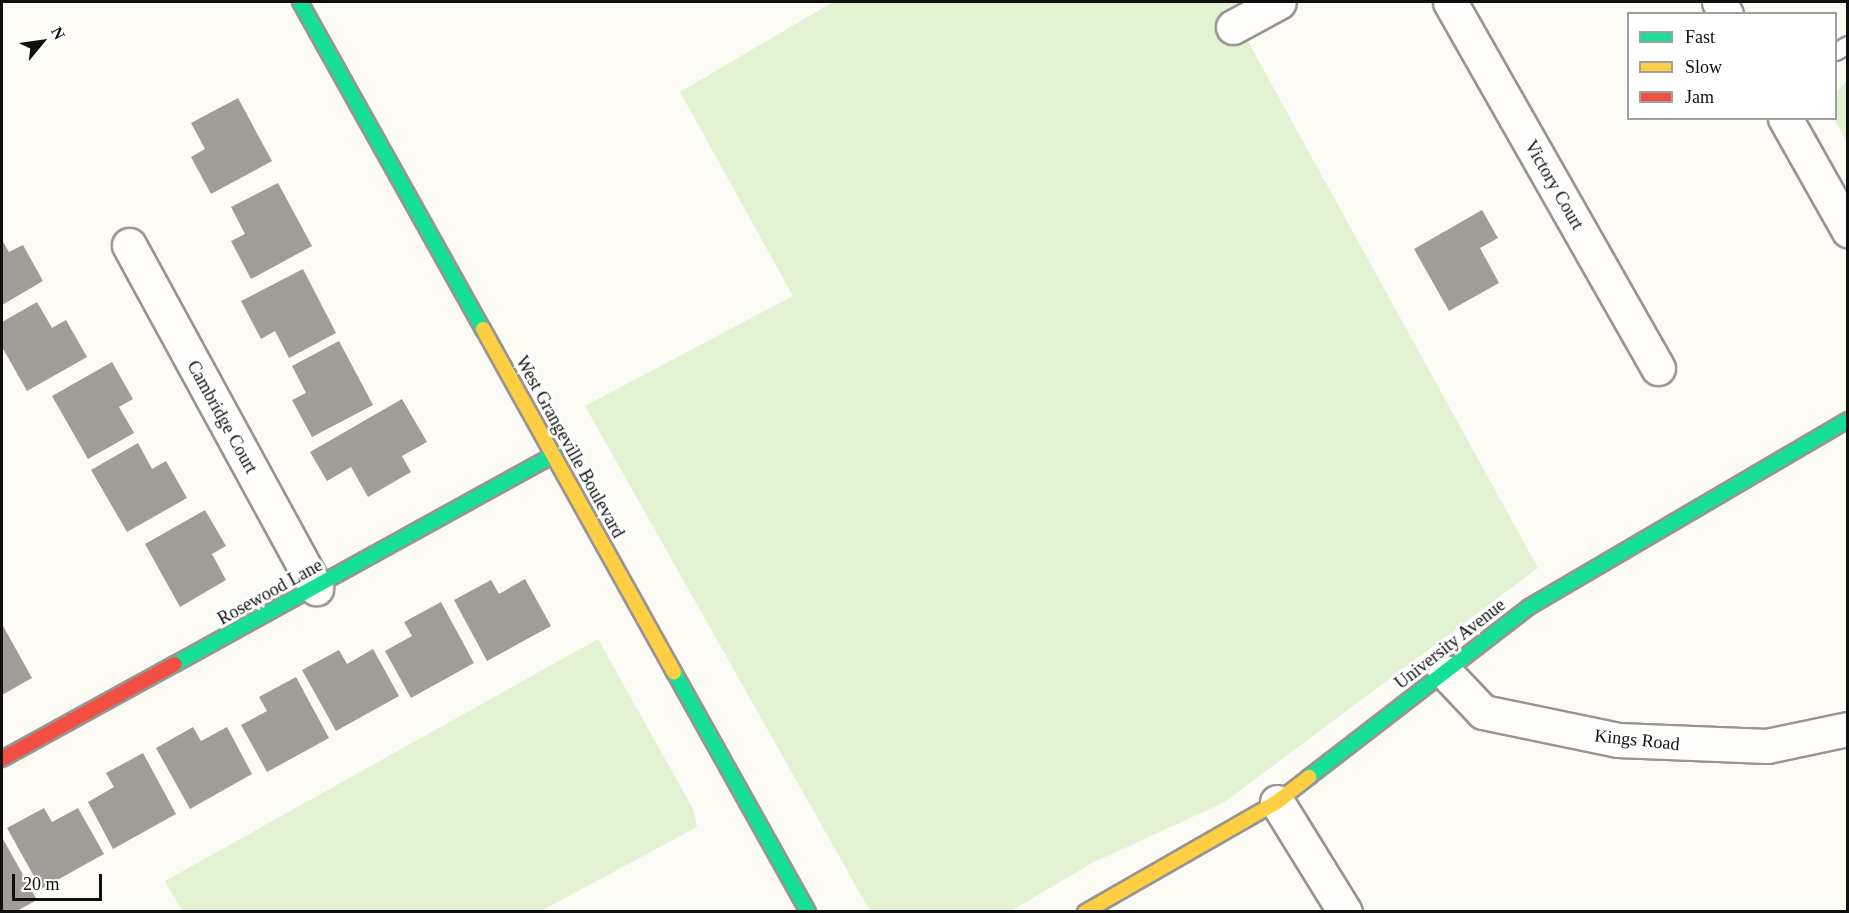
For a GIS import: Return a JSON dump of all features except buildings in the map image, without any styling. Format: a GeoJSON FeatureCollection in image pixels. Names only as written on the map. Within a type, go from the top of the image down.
{"type":"FeatureCollection","features":[{"type":"Feature","properties":{"kind":"street","name":"West Grangeville Boulevard"},"geometry":{"type":"LineString","coordinates":[[300,2],[808,912]]}},
{"type":"Feature","properties":{"kind":"street"},"geometry":{"type":"LineString","coordinates":[[1233,27],[1279,2]]}},
{"type":"Feature","properties":{"kind":"street","name":"Victory Court"},"geometry":{"type":"LineString","coordinates":[[1450,2],[1658,368]]}},
{"type":"Feature","properties":{"kind":"street"},"geometry":{"type":"LineString","coordinates":[[1786,120],[1848,230]]}},
{"type":"Feature","properties":{"kind":"street","name":"Cambridge Court"},"geometry":{"type":"LineString","coordinates":[[129,245],[316,588]]}},
{"type":"Feature","properties":{"kind":"street","name":"University Avenue"},"geometry":{"type":"LineString","coordinates":[[1085,912],[1277,802],[1529,607],[1848,420]]}},
{"type":"Feature","properties":{"kind":"street","name":"Rosewood Lane"},"geometry":{"type":"LineString","coordinates":[[2,759],[554,455]]}},
{"type":"Feature","properties":{"kind":"street","name":"Kings Road"},"geometry":{"type":"LineString","coordinates":[[1445,672],[1483,712],[1618,740],[1767,746],[1848,729]]}},
{"type":"Feature","properties":{"kind":"street"},"geometry":{"type":"LineString","coordinates":[[1277,802],[1345,912]]}},
{"type":"Feature","properties":{"kind":"green space"},"geometry":{"type":"Polygon","coordinates":[[[833,2],[1238,2],[1229,7],[1538,568],[1223,803],[1092,863],[1011,911],[870,911],[585,406],[793,296],[680,92],[833,2]]]}},
{"type":"Feature","properties":{"kind":"green space"},"geometry":{"type":"Polygon","coordinates":[[[1847,80],[1847,143],[1835,120],[1837,120],[1837,92],[1847,80]]]}},
{"type":"Feature","properties":{"kind":"green space"},"geometry":{"type":"Polygon","coordinates":[[[598,639],[693,809],[697,827],[541,911],[182,911],[165,881],[598,639]]]}},
{"type":"Feature","properties":{"kind":"traffic: fast"},"geometry":{"type":"LineString","coordinates":[[300,2],[483,329]]}},
{"type":"Feature","properties":{"kind":"traffic: fast"},"geometry":{"type":"LineString","coordinates":[[1309,777],[1529,607],[1848,420]]}},
{"type":"Feature","properties":{"kind":"traffic: fast"},"geometry":{"type":"LineString","coordinates":[[175,664],[554,455]]}},
{"type":"Feature","properties":{"kind":"traffic: fast"},"geometry":{"type":"LineString","coordinates":[[674,672],[808,912]]}},
{"type":"Feature","properties":{"kind":"traffic: slow"},"geometry":{"type":"LineString","coordinates":[[483,329],[674,672]]}},
{"type":"Feature","properties":{"kind":"traffic: slow"},"geometry":{"type":"LineString","coordinates":[[1085,912],[1277,802],[1309,777]]}},
{"type":"Feature","properties":{"kind":"traffic: jam"},"geometry":{"type":"LineString","coordinates":[[2,759],[175,664]]}}]}
